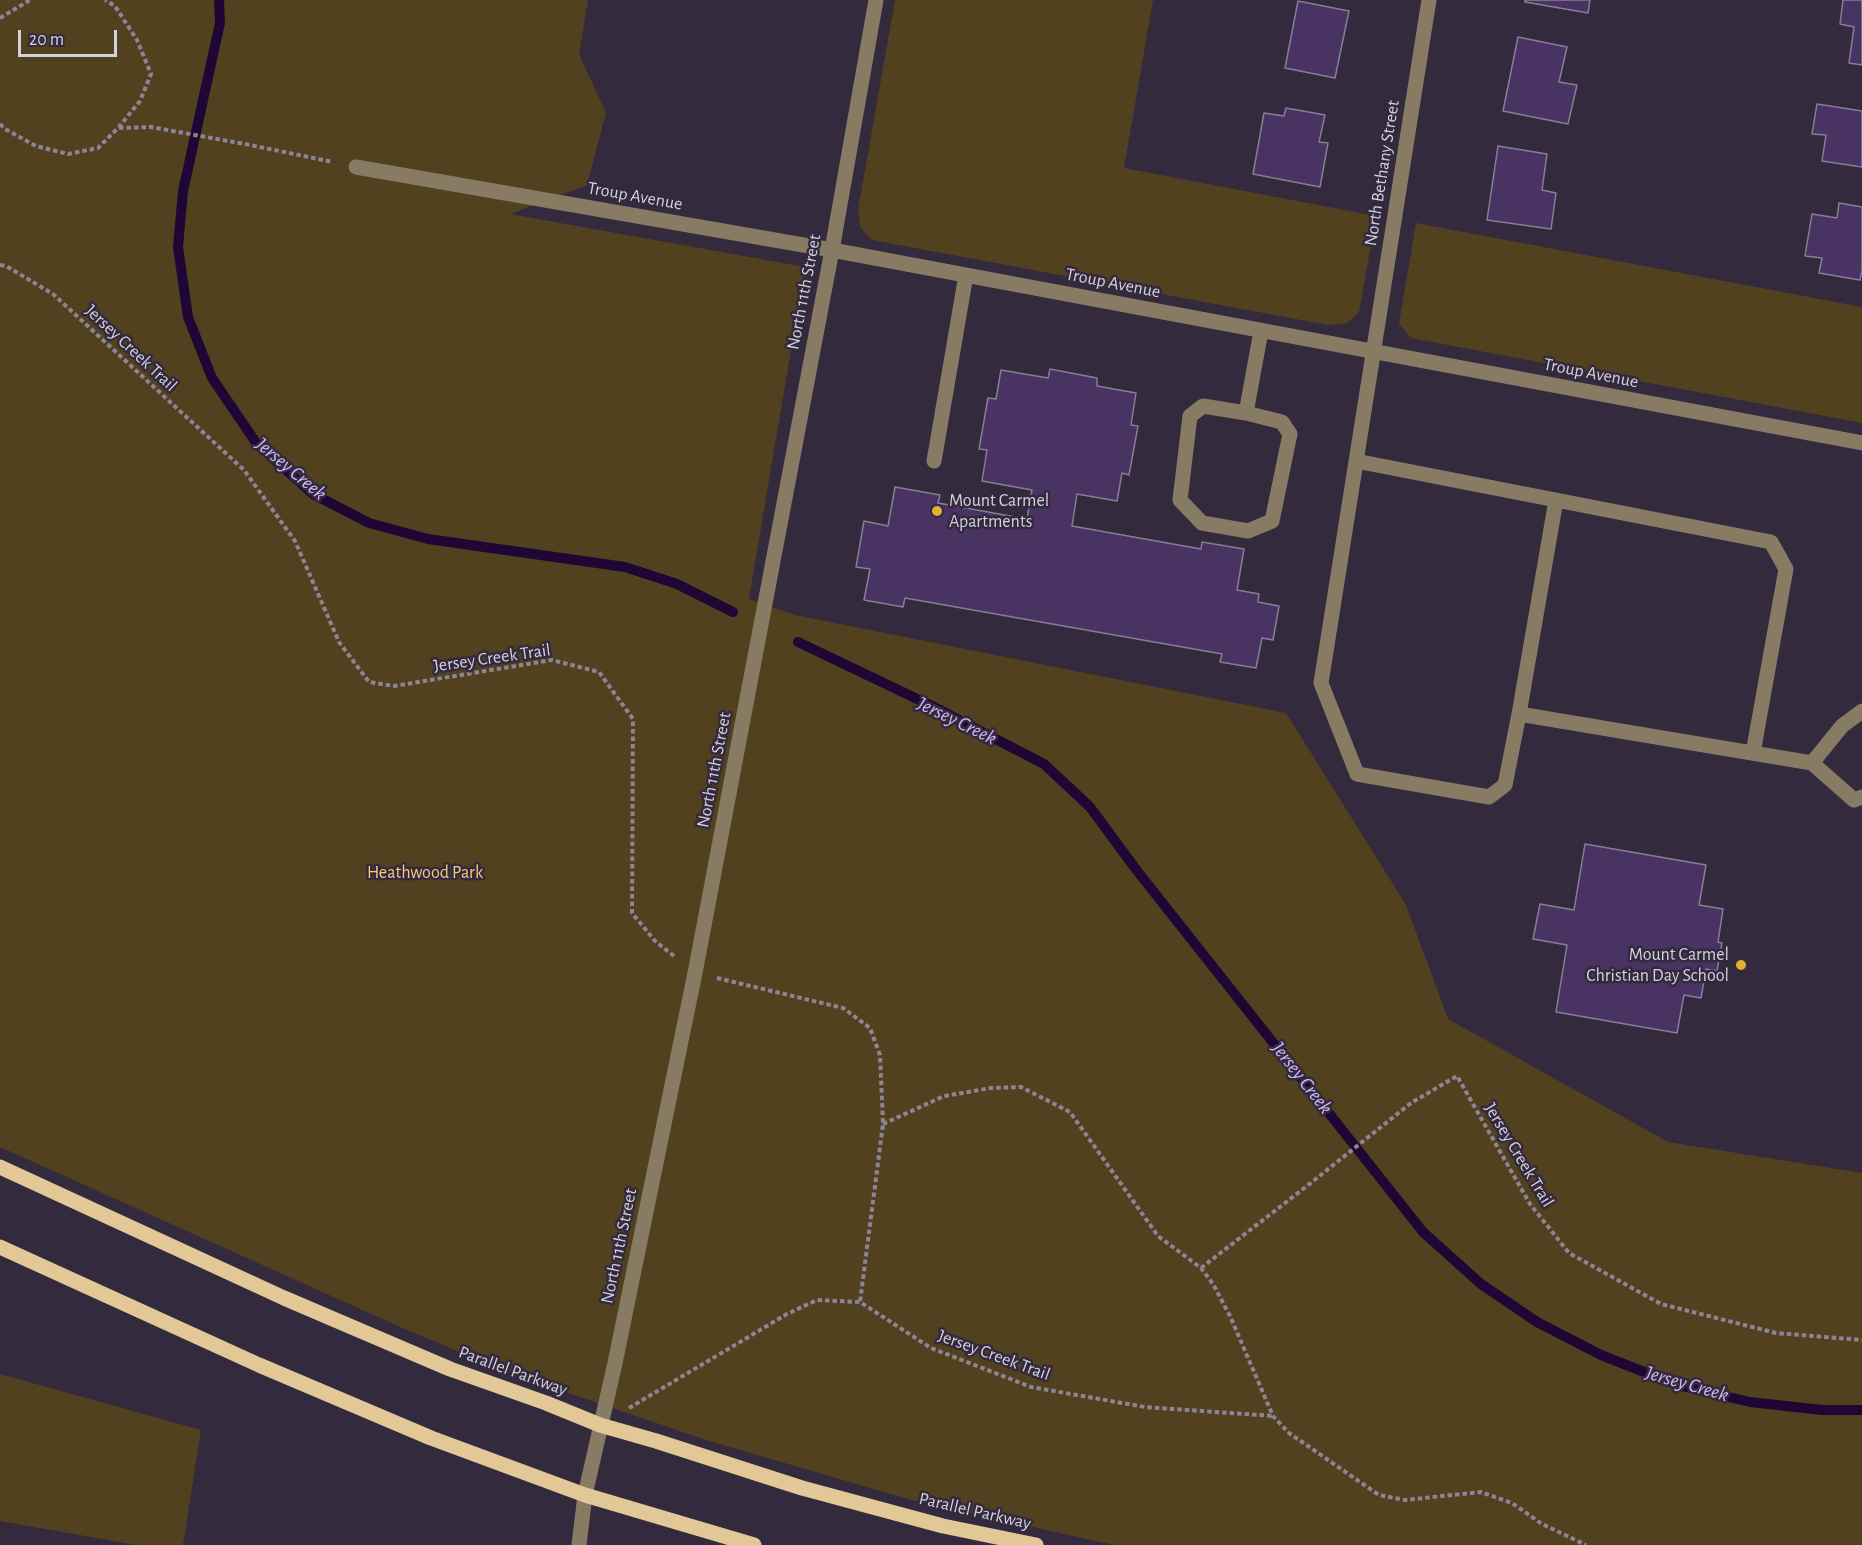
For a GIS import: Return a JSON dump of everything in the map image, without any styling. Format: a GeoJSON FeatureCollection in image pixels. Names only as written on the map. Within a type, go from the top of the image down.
{"type":"FeatureCollection","features":[{"type":"Feature","properties":{"kind":"main road","name":"Parallel Parkway"},"geometry":{"type":"LineString","coordinates":[[0,1167],[284,1298],[450,1369],[600,1425],[802,1488],[943,1526],[1036,1545]]}},
{"type":"Feature","properties":{"kind":"main road"},"geometry":{"type":"LineString","coordinates":[[0,1247],[259,1365],[431,1438],[585,1495],[754,1545]]}},
{"type":"Feature","properties":{"kind":"street","name":"North 11th Street"},"geometry":{"type":"LineString","coordinates":[[579,1545],[585,1495],[615,1363],[695,973],[832,250],[876,0]]}},
{"type":"Feature","properties":{"kind":"street","name":"North Bethany Street"},"geometry":{"type":"LineString","coordinates":[[1429,0],[1321,682],[1358,774],[1489,797],[1505,785],[1519,714]]}},
{"type":"Feature","properties":{"kind":"street","name":"Troup Avenue"},"geometry":{"type":"LineString","coordinates":[[356,167],[832,250],[1862,443]]}},
{"type":"Feature","properties":{"kind":"street"},"geometry":{"type":"LineString","coordinates":[[934,461],[966,275]]}},
{"type":"Feature","properties":{"kind":"street"},"geometry":{"type":"LineString","coordinates":[[1246,413],[1261,331]]}},
{"type":"Feature","properties":{"kind":"street"},"geometry":{"type":"LineString","coordinates":[[1203,406],[1246,413],[1282,422],[1290,434],[1272,521],[1248,531],[1202,523],[1180,500],[1190,416],[1203,406]]}},
{"type":"Feature","properties":{"kind":"street"},"geometry":{"type":"LineString","coordinates":[[1356,460],[1771,542],[1786,569],[1753,753]]}},
{"type":"Feature","properties":{"kind":"street"},"geometry":{"type":"LineString","coordinates":[[1556,500],[1519,714],[1812,763],[1854,800],[1862,797]]}},
{"type":"Feature","properties":{"kind":"street"},"geometry":{"type":"LineString","coordinates":[[1812,763],[1842,726],[1862,711]]}},
{"type":"Feature","properties":{"kind":"path"},"geometry":{"type":"LineString","coordinates":[[0,18],[30,0]]}},
{"type":"Feature","properties":{"kind":"path"},"geometry":{"type":"LineString","coordinates":[[0,124],[36,146],[68,154],[98,148],[118,128],[140,101],[151,74],[137,40],[115,6],[105,0]]}},
{"type":"Feature","properties":{"kind":"path"},"geometry":{"type":"LineString","coordinates":[[118,128],[151,127],[356,167]]}},
{"type":"Feature","properties":{"kind":"path","name":"Jersey Creek Trail"},"geometry":{"type":"LineString","coordinates":[[0,265],[6,266],[53,294],[244,470],[295,541],[339,642],[369,682],[394,686],[552,660],[599,672],[633,719],[632,914],[655,941],[695,973],[843,1008],[870,1028],[880,1055],[884,1124],[860,1302],[931,1348],[1031,1387],[1145,1407],[1273,1416]]}},
{"type":"Feature","properties":{"kind":"path","name":"Jersey Creek Trail"},"geometry":{"type":"LineString","coordinates":[[1201,1268],[1411,1103],[1457,1076],[1530,1204],[1569,1253],[1661,1304],[1776,1333],[1862,1340]]}},
{"type":"Feature","properties":{"kind":"path"},"geometry":{"type":"LineString","coordinates":[[884,1124],[944,1096],[991,1088],[1021,1087],[1070,1112],[1158,1236],[1201,1268],[1213,1284],[1230,1316],[1273,1416],[1289,1433],[1380,1495],[1405,1500],[1482,1492],[1512,1503],[1542,1524],[1586,1545]]}},
{"type":"Feature","properties":{"kind":"path"},"geometry":{"type":"LineString","coordinates":[[600,1425],[797,1309],[817,1300],[860,1302]]}},
{"type":"Feature","properties":{"kind":"green space","name":"Heathwood Park"},"geometry":{"type":"Polygon","coordinates":[[[0,0],[588,0],[579,54],[606,113],[587,185],[510,214],[805,267],[749,599],[795,615],[1286,713],[1406,905],[1448,1019],[1668,1142],[1862,1173],[1862,1545],[1115,1545],[1091,1540],[908,1499],[706,1440],[507,1372],[398,1326],[0,1147],[0,0]]]}},
{"type":"Feature","properties":{"kind":"green space"},"geometry":{"type":"Polygon","coordinates":[[[895,0],[1153,0],[1124,168],[1376,216],[1359,312],[1347,323],[1328,325],[872,240],[860,227],[858,210],[895,0]]]}},
{"type":"Feature","properties":{"kind":"green space"},"geometry":{"type":"Polygon","coordinates":[[[1416,223],[1862,307],[1862,423],[1411,338],[1399,324],[1416,223]]]}},
{"type":"Feature","properties":{"kind":"green space"},"geometry":{"type":"Polygon","coordinates":[[[0,1374],[201,1430],[183,1545],[136,1545],[0,1521],[0,1374]]]}},
{"type":"Feature","properties":{"kind":"building"},"geometry":{"type":"Polygon","coordinates":[[[1525,0],[1590,0],[1588,13],[1525,2],[1525,0]]]}},
{"type":"Feature","properties":{"kind":"building"},"geometry":{"type":"Polygon","coordinates":[[[1843,0],[1862,0],[1862,65],[1849,63],[1854,27],[1840,24],[1843,0]]]}},
{"type":"Feature","properties":{"kind":"building"},"geometry":{"type":"Polygon","coordinates":[[[1298,1],[1349,11],[1335,78],[1285,68],[1298,1]]]}},
{"type":"Feature","properties":{"kind":"building"},"geometry":{"type":"Polygon","coordinates":[[[1518,37],[1567,47],[1559,82],[1577,85],[1568,124],[1503,111],[1518,37]]]}},
{"type":"Feature","properties":{"kind":"building"},"geometry":{"type":"Polygon","coordinates":[[[1817,104],[1862,111],[1862,167],[1822,161],[1826,135],[1812,134],[1817,104]]]}},
{"type":"Feature","properties":{"kind":"building"},"geometry":{"type":"Polygon","coordinates":[[[1286,108],[1325,115],[1319,142],[1328,143],[1320,187],[1253,174],[1264,113],[1284,116],[1286,108]]]}},
{"type":"Feature","properties":{"kind":"building"},"geometry":{"type":"Polygon","coordinates":[[[1498,146],[1547,154],[1542,190],[1556,193],[1551,229],[1487,220],[1498,146]]]}},
{"type":"Feature","properties":{"kind":"building"},"geometry":{"type":"Polygon","coordinates":[[[1839,203],[1862,207],[1860,280],[1819,273],[1822,258],[1805,256],[1812,214],[1837,218],[1839,203]]]}},
{"type":"Feature","properties":{"kind":"building","name":"Mount Carmel Apartments"},"geometry":{"type":"Polygon","coordinates":[[[1050,369],[1097,378],[1097,386],[1136,393],[1131,425],[1138,426],[1129,475],[1122,473],[1117,501],[1077,494],[1072,526],[1201,549],[1202,542],[1244,549],[1237,590],[1259,594],[1258,602],[1279,606],[1273,640],[1262,638],[1256,668],[1220,662],[1222,654],[905,598],[903,607],[864,600],[870,569],[856,567],[864,521],[888,526],[895,487],[940,495],[938,503],[1027,519],[1032,490],[982,481],[987,450],[979,449],[988,398],[996,399],[1001,370],[1048,378],[1050,369]]]}},
{"type":"Feature","properties":{"kind":"building"},"geometry":{"type":"Polygon","coordinates":[[[1585,844],[1706,865],[1699,905],[1723,909],[1718,942],[1722,943],[1717,971],[1706,969],[1701,998],[1684,995],[1677,1033],[1556,1012],[1567,945],[1533,939],[1540,904],[1574,910],[1585,844]]]}},
{"type":"Feature","properties":{"kind":"waterway","name":"Jersey Creek"},"geometry":{"type":"LineString","coordinates":[[219,0],[220,23],[183,191],[178,247],[188,317],[212,378],[257,444],[313,494],[369,523],[428,539],[625,567],[677,584],[733,612]]}},
{"type":"Feature","properties":{"kind":"waterway","name":"Jersey Creek"},"geometry":{"type":"LineString","coordinates":[[798,642],[934,707],[1044,764],[1090,807],[1138,872],[1423,1232],[1481,1284],[1537,1322],[1601,1355],[1677,1385],[1750,1402],[1822,1410],[1862,1410]]}},
{"type":"Feature","properties":{"kind":"place","name":"Mount Carmel Apartments"},"geometry":{"type":"Point","coordinates":[937,511]}},
{"type":"Feature","properties":{"kind":"place","name":"Mount Carmel Christian Day School"},"geometry":{"type":"Point","coordinates":[1741,965]}}]}
